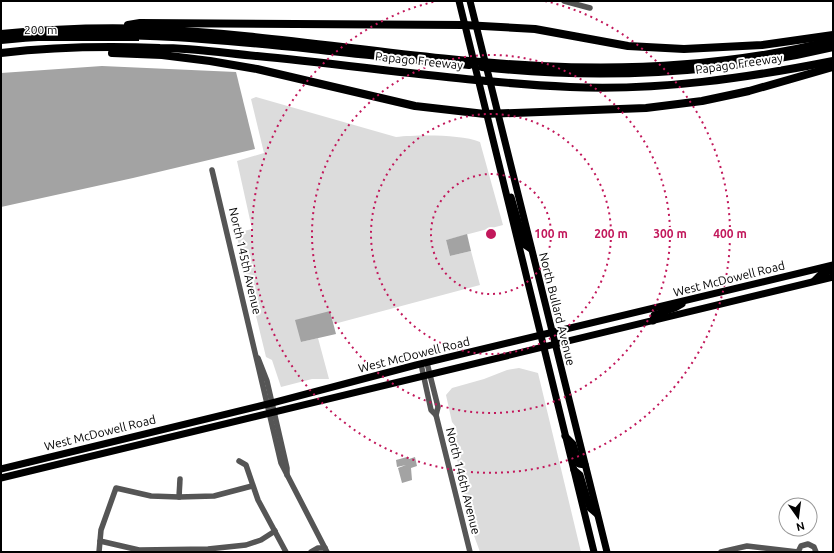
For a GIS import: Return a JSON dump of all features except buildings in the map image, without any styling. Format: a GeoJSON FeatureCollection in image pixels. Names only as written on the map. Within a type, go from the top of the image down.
{"type":"FeatureCollection","features":[{"type":"Feature","properties":{"kind":"highway"},"geometry":{"type":"LineString","coordinates":[[100,29],[140,23],[464,25],[534,29],[628,46],[684,49],[762,45],[833,35]]}},
{"type":"Feature","properties":{"kind":"highway","name":"Papago Freeway"},"geometry":{"type":"LineString","coordinates":[[1,34],[100,29],[201,32],[491,65],[577,67],[664,66],[765,54],[833,41]]}},
{"type":"Feature","properties":{"kind":"highway"},"geometry":{"type":"LineString","coordinates":[[1,40],[60,36],[154,35],[465,62]]}},
{"type":"Feature","properties":{"kind":"highway"},"geometry":{"type":"LineString","coordinates":[[491,65],[553,73],[646,72],[758,62],[833,47]]}},
{"type":"Feature","properties":{"kind":"highway","name":"Papago Freeway"},"geometry":{"type":"LineString","coordinates":[[1,53],[32,50],[161,48],[495,81],[572,87],[718,81],[768,74],[833,61]]}},
{"type":"Feature","properties":{"kind":"highway"},"geometry":{"type":"LineString","coordinates":[[74,49],[90,53],[162,55],[210,61],[257,69],[415,106],[485,114],[646,108],[702,101],[749,91],[833,67]]}},
{"type":"Feature","properties":{"kind":"main road","name":"North Bullard Avenue"},"geometry":{"type":"LineString","coordinates":[[458,1],[594,552]]}},
{"type":"Feature","properties":{"kind":"main road","name":"North Bullard Avenue"},"geometry":{"type":"LineString","coordinates":[[470,1],[496,114],[607,552]]}},
{"type":"Feature","properties":{"kind":"main road"},"geometry":{"type":"LineString","coordinates":[[505,189],[512,198],[525,245],[531,249]]}},
{"type":"Feature","properties":{"kind":"main road","name":"West McDowell Road"},"geometry":{"type":"LineString","coordinates":[[1,469],[269,404],[552,332],[833,265]]}},
{"type":"Feature","properties":{"kind":"main road"},"geometry":{"type":"LineString","coordinates":[[814,281],[821,274],[833,270]]}},
{"type":"Feature","properties":{"kind":"main road","name":"West McDowell Road"},"geometry":{"type":"LineString","coordinates":[[1,478],[833,277]]}},
{"type":"Feature","properties":{"kind":"main road"},"geometry":{"type":"LineString","coordinates":[[749,285],[751,297]]}},
{"type":"Feature","properties":{"kind":"main road"},"geometry":{"type":"LineString","coordinates":[[653,321],[654,315],[675,308],[687,300]]}},
{"type":"Feature","properties":{"kind":"main road"},"geometry":{"type":"LineString","coordinates":[[565,436],[573,444],[579,464],[585,465]]}},
{"type":"Feature","properties":{"kind":"main road"},"geometry":{"type":"LineString","coordinates":[[15,465],[18,474]]}},
{"type":"Feature","properties":{"kind":"main road"},"geometry":{"type":"LineString","coordinates":[[574,470],[580,475],[590,508],[597,514]]}},
{"type":"Feature","properties":{"kind":"street"},"geometry":{"type":"LineString","coordinates":[[564,1],[590,8]]}},
{"type":"Feature","properties":{"kind":"street","name":"North 145th Avenue"},"geometry":{"type":"LineString","coordinates":[[212,170],[256,356],[264,373],[280,463],[325,551]]}},
{"type":"Feature","properties":{"kind":"street","name":"North 146th Avenue"},"geometry":{"type":"LineString","coordinates":[[424,364],[427,375],[431,410],[436,415],[470,552]]}},
{"type":"Feature","properties":{"kind":"street"},"geometry":{"type":"LineString","coordinates":[[239,461],[246,465],[252,486],[286,552]]}},
{"type":"Feature","properties":{"kind":"street"},"geometry":{"type":"LineString","coordinates":[[179,497],[180,479]]}},
{"type":"Feature","properties":{"kind":"street"},"geometry":{"type":"LineString","coordinates":[[98,552],[101,530],[116,488],[151,496],[179,497],[214,496],[252,486]]}},
{"type":"Feature","properties":{"kind":"street"},"geometry":{"type":"LineString","coordinates":[[100,541],[139,550],[208,549],[246,545],[261,540],[275,531]]}},
{"type":"Feature","properties":{"kind":"street"},"geometry":{"type":"LineString","coordinates":[[721,552],[747,546],[798,552],[801,546],[808,544],[814,547],[816,552]]}},
{"type":"Feature","properties":{"kind":"street"},"geometry":{"type":"LineString","coordinates":[[311,552],[318,548],[325,551]]}},
{"type":"Feature","properties":{"kind":"shaded area"},"geometry":{"type":"Polygon","coordinates":[[[102,66],[236,72],[255,149],[1,207],[1,73],[102,66]]]}},
{"type":"Feature","properties":{"kind":"shaded area"},"geometry":{"type":"Polygon","coordinates":[[[256,97],[396,137],[450,136],[472,139],[480,142],[503,225],[446,240],[450,256],[471,251],[480,285],[334,324],[330,311],[301,342],[318,338],[329,379],[312,379],[281,387],[272,360],[266,357],[236,233],[252,229],[237,161],[264,153],[251,99],[256,97]]]}},
{"type":"Feature","properties":{"kind":"shaded area"},"geometry":{"type":"Polygon","coordinates":[[[467,234],[471,251],[450,256],[446,240],[467,234]]]}},
{"type":"Feature","properties":{"kind":"shaded area"},"geometry":{"type":"Polygon","coordinates":[[[330,311],[336,334],[301,342],[295,320],[330,311]]]}},
{"type":"Feature","properties":{"kind":"shaded area"},"geometry":{"type":"Polygon","coordinates":[[[519,368],[538,373],[581,552],[480,552],[469,522],[460,479],[462,473],[452,447],[457,433],[456,427],[452,422],[446,395],[452,388],[484,379],[507,370],[519,368]]]}},
{"type":"Feature","properties":{"kind":"shaded area"},"geometry":{"type":"Polygon","coordinates":[[[407,457],[409,459],[415,457],[417,466],[411,468],[412,480],[402,483],[398,468],[406,465],[397,467],[396,460],[407,457]]]}}]}
